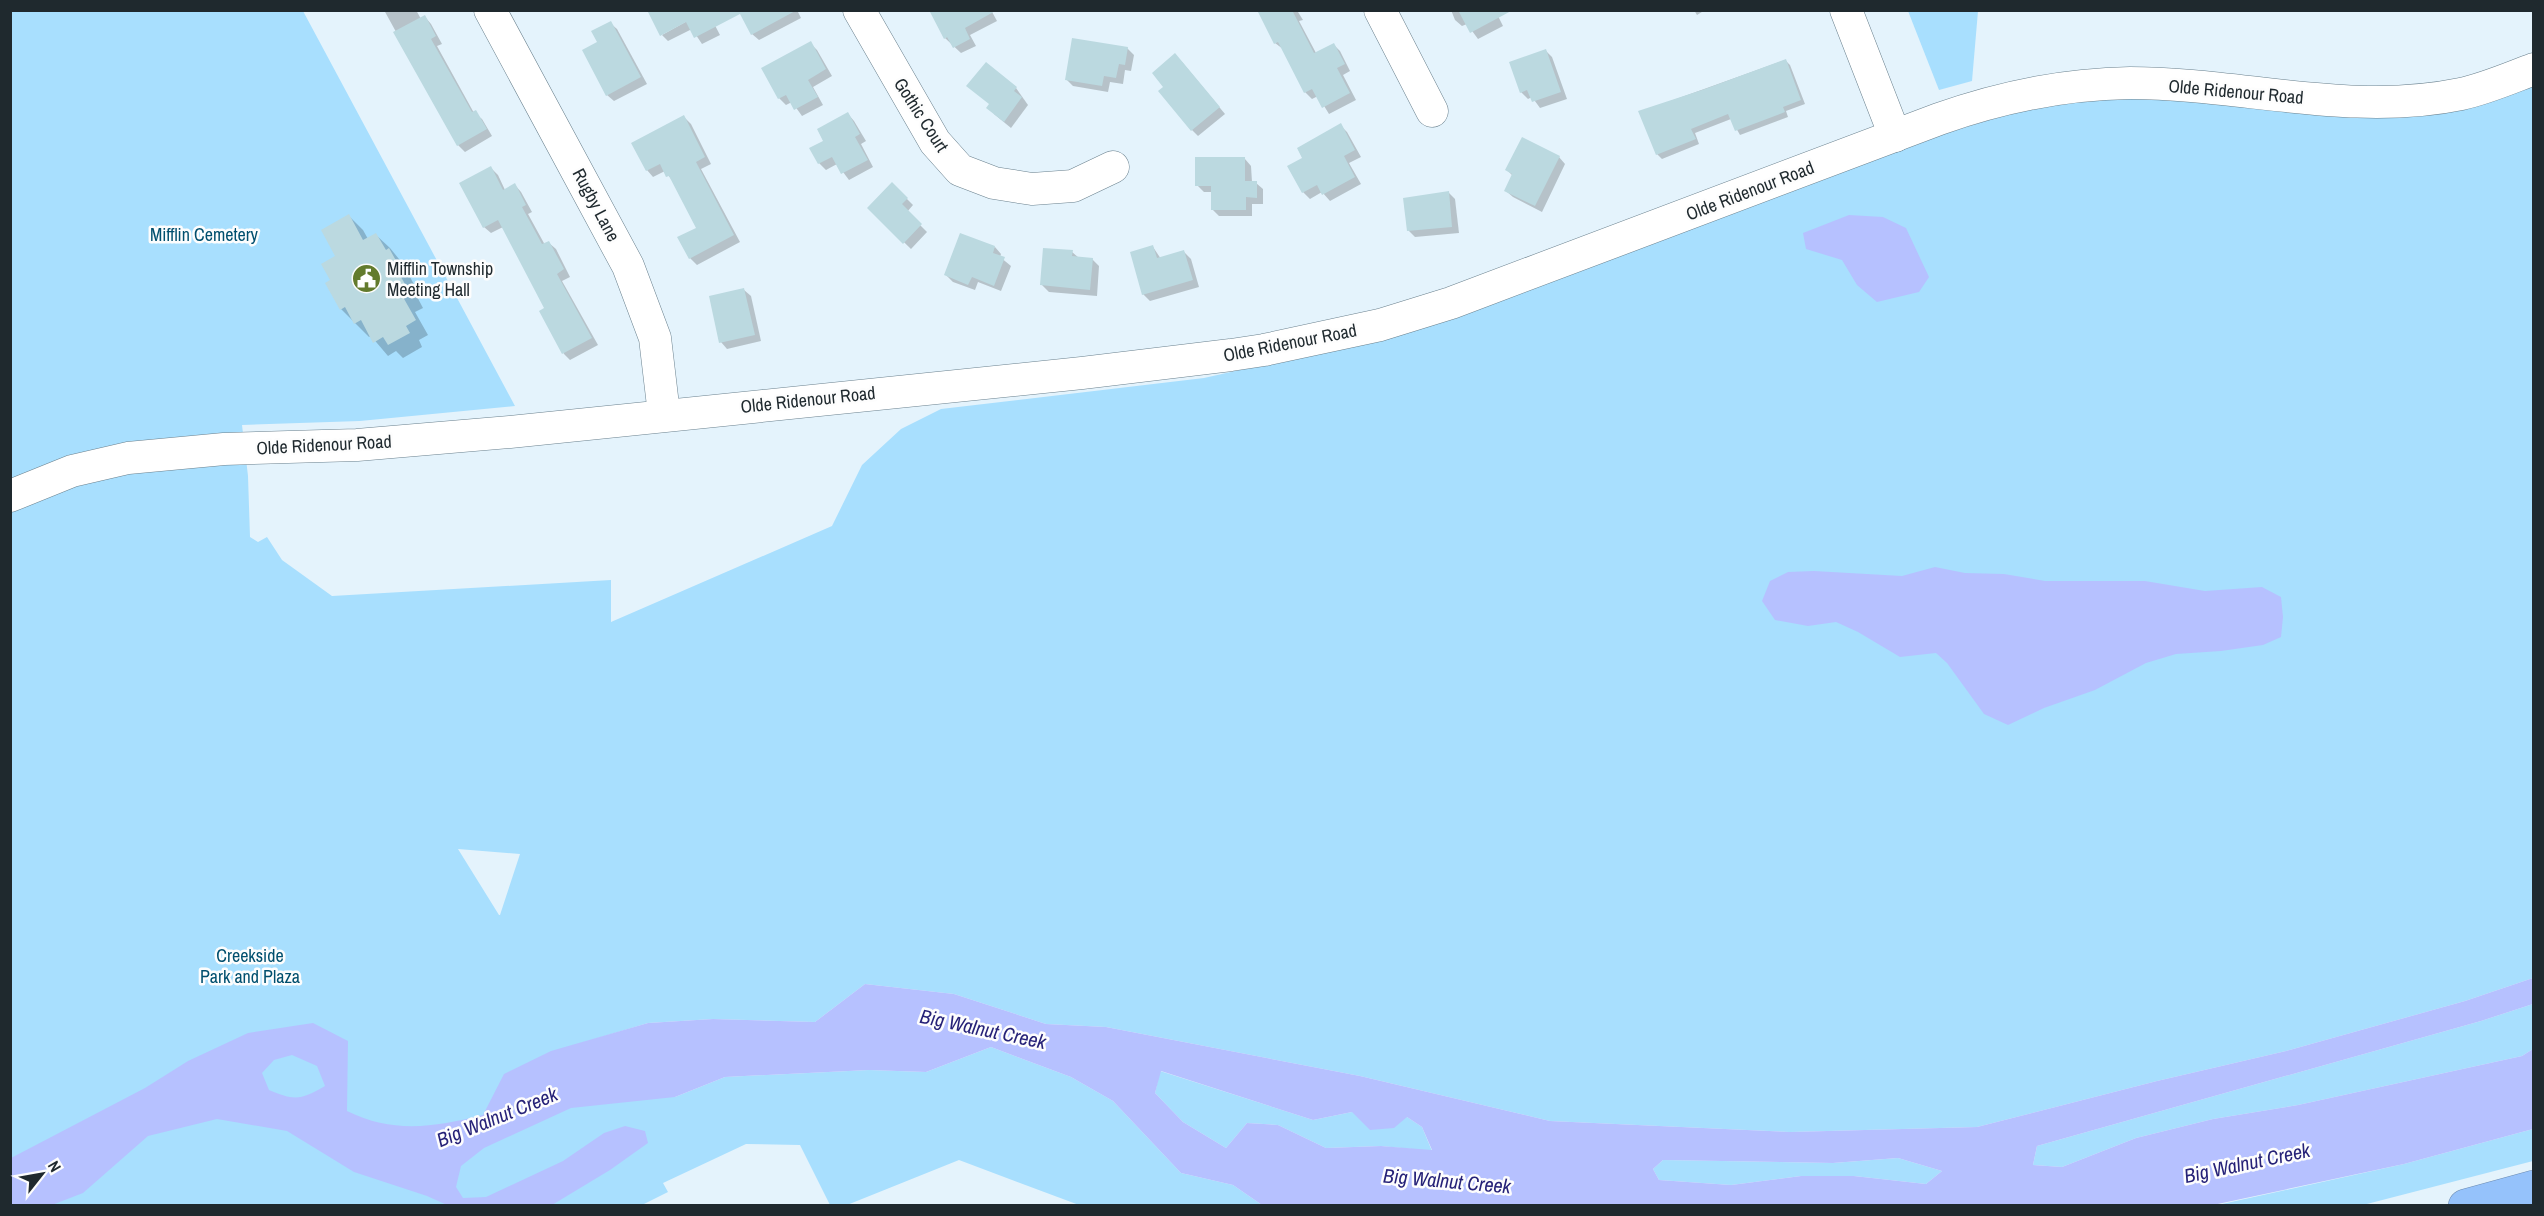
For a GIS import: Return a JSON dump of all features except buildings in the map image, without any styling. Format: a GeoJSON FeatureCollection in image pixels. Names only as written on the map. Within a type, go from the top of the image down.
{"type":"FeatureCollection","features":[{"type":"Feature","properties":{"kind":"highway"},"geometry":{"type":"LineString","coordinates":[[2465,1206],[2534,1187]]}},
{"type":"Feature","properties":{"kind":"street","name":"Gothic Court"},"geometry":{"type":"LineString","coordinates":[[860,10],[935,142],[960,170],[994,183],[1032,189],[1073,186],[1113,167]]}},
{"type":"Feature","properties":{"kind":"street"},"geometry":{"type":"LineString","coordinates":[[1380,10],[1432,111]]}},
{"type":"Feature","properties":{"kind":"street"},"geometry":{"type":"LineString","coordinates":[[1846,10],[1895,136]]}},
{"type":"Feature","properties":{"kind":"street","name":"Rugby Lane"},"geometry":{"type":"LineString","coordinates":[[497,13],[628,266],[655,338],[664,414]]}},
{"type":"Feature","properties":{"kind":"street","name":"Olde Ridenour Road"},"geometry":{"type":"LineString","coordinates":[[10,496],[72,471],[128,458],[224,449],[369,444],[510,432],[664,414],[1082,373],[1263,350],[1380,325],[1451,303],[1895,136],[1984,104],[2032,93],[2096,84],[2175,86],[2326,101],[2392,102],[2460,94],[2534,69]]}},
{"type":"Feature","properties":{"kind":"green space"},"geometry":{"type":"Polygon","coordinates":[[[10,11],[303,11],[515,406],[360,421],[242,425],[248,476],[250,537],[258,542],[267,537],[282,560],[332,596],[611,580],[611,622],[832,526],[862,465],[901,429],[941,409],[1204,378],[1347,346],[1910,144],[2042,104],[2161,93],[2533,84],[2533,978],[2465,1001],[2286,1051],[1977,1127],[1790,1132],[1550,1121],[1360,1076],[1106,1027],[1046,1024],[954,994],[865,984],[815,1022],[713,1019],[648,1023],[578,1044],[675,1097],[725,1077],[869,1070],[926,1072],[991,1047],[1071,1077],[1113,1101],[1181,1173],[1233,1185],[1262,1205],[1079,1205],[959,1160],[847,1205],[830,1205],[800,1145],[746,1144],[663,1183],[668,1192],[642,1205],[11,1205],[10,11]],[[458,849],[499,915],[500,915],[520,854],[458,849]]]}},
{"type":"Feature","properties":{"kind":"green space"},"geometry":{"type":"Polygon","coordinates":[[[1908,11],[1978,11],[1972,81],[1939,90],[1908,11]]]}},
{"type":"Feature","properties":{"kind":"green space"},"geometry":{"type":"Polygon","coordinates":[[[2533,1004],[2533,1049],[2522,1056],[2298,1105],[2213,1119],[2136,1138],[2062,1167],[2033,1165],[2037,1146],[2481,1021],[2533,1004]]]}},
{"type":"Feature","properties":{"kind":"green space"},"geometry":{"type":"Polygon","coordinates":[[[1160,1071],[1313,1120],[1352,1112],[1407,1117],[1422,1127],[1432,1151],[1381,1146],[1326,1148],[1278,1125],[1247,1123],[1226,1148],[1183,1122],[1155,1093],[1160,1071]]]}},
{"type":"Feature","properties":{"kind":"green space"},"geometry":{"type":"Polygon","coordinates":[[[2533,1129],[2533,1161],[2363,1205],[2213,1206],[2404,1164],[2533,1129]]]}},
{"type":"Feature","properties":{"kind":"green space"},"geometry":{"type":"Polygon","coordinates":[[[1898,1158],[1942,1171],[1926,1184],[1854,1176],[1801,1176],[1731,1185],[1659,1180],[1653,1169],[1663,1160],[1833,1163],[1898,1158]]]}},
{"type":"Feature","properties":{"kind":"water"},"geometry":{"type":"Polygon","coordinates":[[[1849,215],[1883,217],[1906,228],[1929,277],[1919,292],[1877,302],[1857,285],[1842,260],[1806,249],[1803,233],[1849,215]]]}},
{"type":"Feature","properties":{"kind":"water"},"geometry":{"type":"Polygon","coordinates":[[[1935,567],[1965,573],[2004,574],[2045,581],[2145,581],[2205,591],[2262,587],[2281,597],[2283,617],[2281,637],[2263,645],[2176,654],[2146,663],[2095,690],[2044,708],[2008,725],[1984,714],[1947,663],[1936,653],[1900,657],[1836,622],[1808,626],[1775,620],[1762,601],[1770,581],[1788,572],[1814,571],[1902,576],[1935,567]]]}},
{"type":"Feature","properties":{"kind":"water","name":"Big Walnut Creek"},"geometry":{"type":"Polygon","coordinates":[[[2533,978],[2533,1004],[2481,1021],[2037,1146],[2033,1165],[2062,1167],[2136,1138],[2213,1119],[2298,1105],[2522,1056],[2533,1049],[2533,1129],[2404,1164],[2213,1205],[1262,1205],[1233,1185],[1181,1173],[1113,1101],[1071,1077],[991,1047],[926,1072],[869,1070],[725,1077],[675,1097],[571,1108],[484,1148],[461,1166],[456,1187],[463,1198],[486,1197],[563,1161],[604,1133],[625,1126],[645,1131],[648,1143],[610,1170],[552,1205],[447,1205],[354,1172],[287,1131],[217,1119],[148,1136],[83,1193],[52,1205],[11,1205],[11,1158],[145,1088],[188,1061],[248,1033],[313,1023],[348,1041],[347,1111],[381,1123],[398,1126],[448,1123],[483,1115],[504,1074],[551,1051],[648,1023],[713,1019],[815,1022],[865,984],[954,994],[1046,1024],[1106,1027],[1360,1076],[1550,1121],[1790,1132],[1977,1127],[2286,1051],[2465,1001],[2533,978]],[[292,1055],[274,1060],[262,1073],[269,1090],[285,1096],[298,1097],[325,1086],[317,1066],[292,1055]],[[1161,1071],[1155,1093],[1183,1122],[1226,1148],[1247,1123],[1278,1125],[1326,1148],[1381,1146],[1432,1150],[1422,1127],[1407,1117],[1394,1128],[1370,1130],[1352,1112],[1313,1120],[1161,1071]],[[1898,1158],[1833,1163],[1663,1160],[1653,1169],[1659,1180],[1731,1185],[1801,1176],[1854,1176],[1926,1184],[1942,1171],[1898,1158]]]}},
{"type":"Feature","properties":{"kind":"place","name":"Mifflin Township Meeting Hall"},"geometry":{"type":"Point","coordinates":[366,279]}},
{"type":"Feature","properties":{"kind":"park label","name":"Mifflin Cemetery"},"geometry":{"type":"Point","coordinates":[204,235]}},
{"type":"Feature","properties":{"kind":"park label","name":"Creekside Park and Plaza"},"geometry":{"type":"Point","coordinates":[250,966]}}]}
